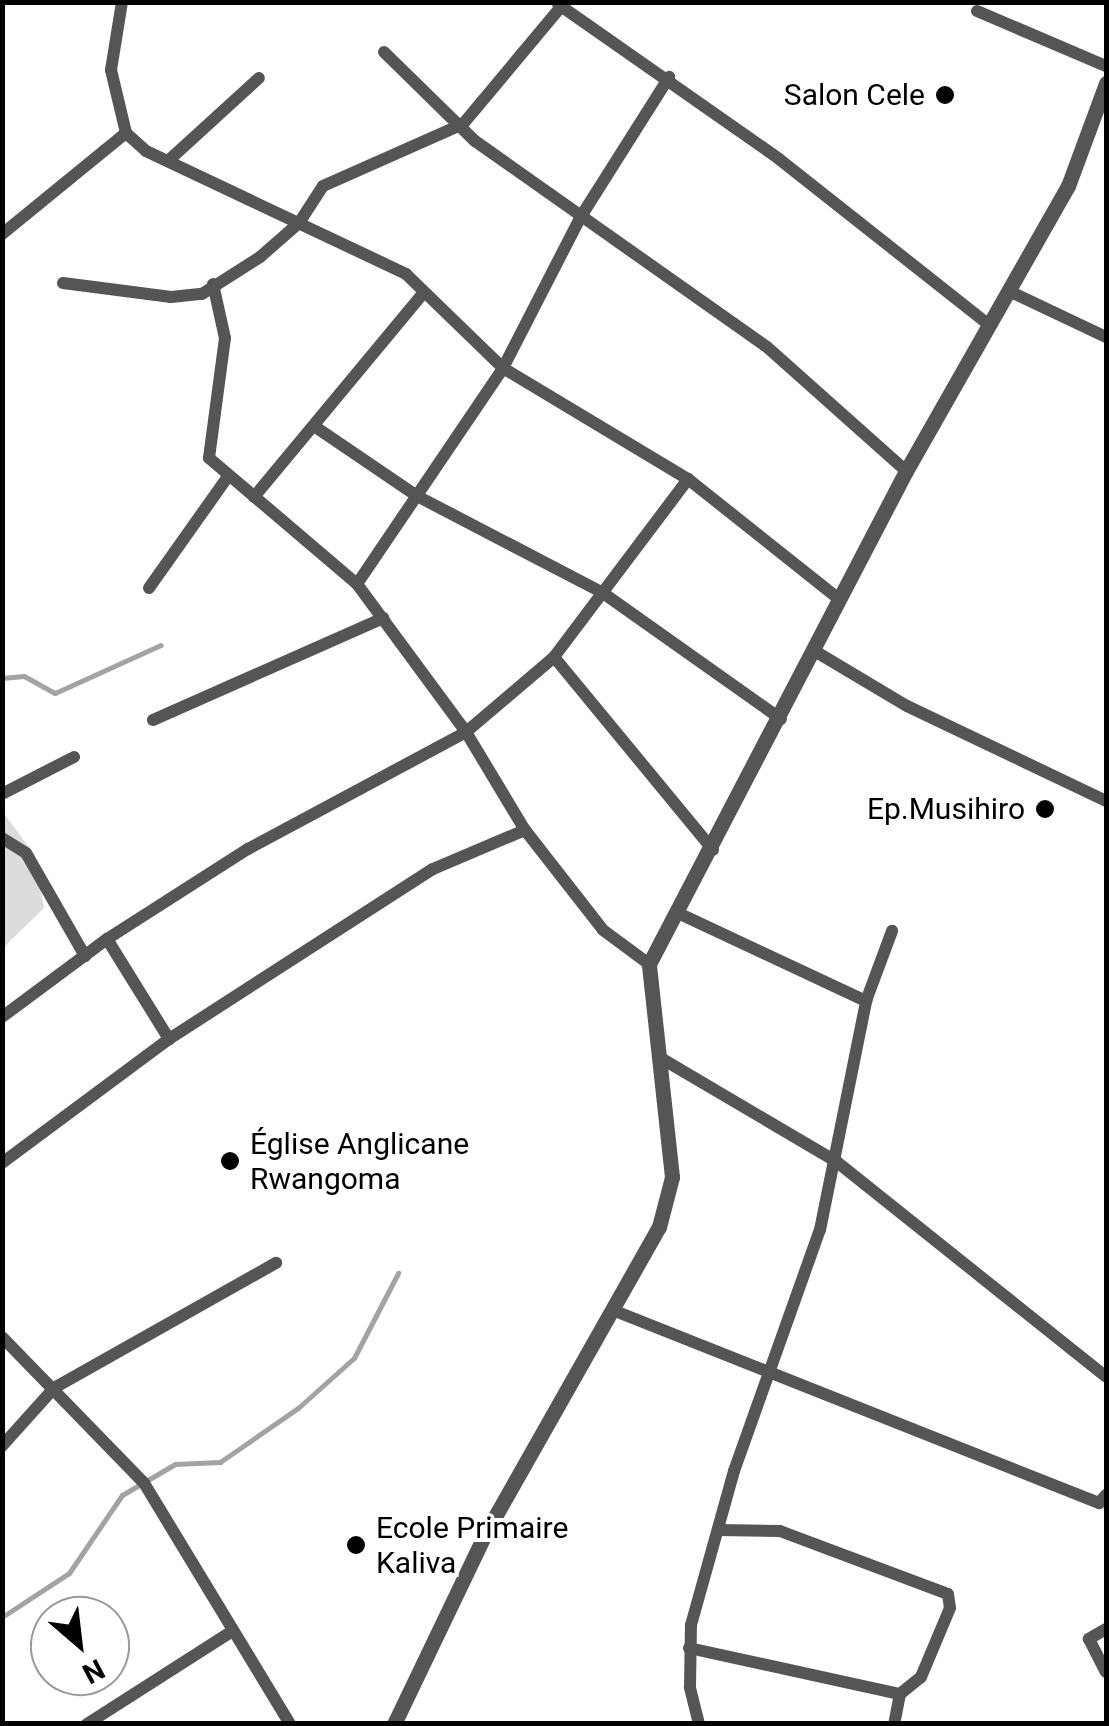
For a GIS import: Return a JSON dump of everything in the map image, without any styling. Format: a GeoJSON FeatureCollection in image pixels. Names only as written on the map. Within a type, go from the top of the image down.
{"type":"FeatureCollection","features":[{"type":"Feature","properties":{"kind":"street"},"geometry":{"type":"LineString","coordinates":[[122,2],[110,70],[126,133],[168,161],[406,274],[504,368],[688,480],[840,600]]}},
{"type":"Feature","properties":{"kind":"street"},"geometry":{"type":"LineString","coordinates":[[63,283],[171,297],[202,294],[260,257],[299,223],[324,186],[463,124],[561,4],[669,78],[989,325]]}},
{"type":"Feature","properties":{"kind":"street"},"geometry":{"type":"LineString","coordinates":[[977,11],[1106,66]]}},
{"type":"Feature","properties":{"kind":"street"},"geometry":{"type":"LineString","coordinates":[[384,52],[463,124],[475,140],[766,348],[906,471]]}},
{"type":"Feature","properties":{"kind":"street"},"geometry":{"type":"LineString","coordinates":[[168,161],[259,78]]}},
{"type":"Feature","properties":{"kind":"street"},"geometry":{"type":"LineString","coordinates":[[357,584],[504,368],[580,218],[669,78]]}},
{"type":"Feature","properties":{"kind":"street"},"geometry":{"type":"LineString","coordinates":[[394,1724],[484,1536],[615,1311],[659,1227],[672,1177],[664,1060],[649,964],[713,850],[906,471],[1068,186],[1106,83]]}},
{"type":"Feature","properties":{"kind":"street"},"geometry":{"type":"LineString","coordinates":[[2,234],[126,133]]}},
{"type":"Feature","properties":{"kind":"street"},"geometry":{"type":"LineString","coordinates":[[213,284],[225,338],[209,458],[357,584],[466,732],[525,830],[603,930],[649,964]]}},
{"type":"Feature","properties":{"kind":"street"},"geometry":{"type":"LineString","coordinates":[[1009,291],[1106,337]]}},
{"type":"Feature","properties":{"kind":"street"},"geometry":{"type":"LineString","coordinates":[[254,496],[424,292]]}},
{"type":"Feature","properties":{"kind":"street"},"geometry":{"type":"LineString","coordinates":[[314,426],[416,496],[603,592],[781,719]]}},
{"type":"Feature","properties":{"kind":"street"},"geometry":{"type":"LineString","coordinates":[[149,588],[229,475]]}},
{"type":"Feature","properties":{"kind":"street"},"geometry":{"type":"LineString","coordinates":[[2,1017],[107,939],[248,848],[466,732],[554,658],[688,480]]}},
{"type":"Feature","properties":{"kind":"street"},"geometry":{"type":"LineString","coordinates":[[153,720],[382,618]]}},
{"type":"Feature","properties":{"kind":"street"},"geometry":{"type":"LineString","coordinates":[[813,650],[907,706],[1106,800]]}},
{"type":"Feature","properties":{"kind":"street"},"geometry":{"type":"LineString","coordinates":[[554,658],[713,850]]}},
{"type":"Feature","properties":{"kind":"street"},"geometry":{"type":"LineString","coordinates":[[2,794],[74,756]]}},
{"type":"Feature","properties":{"kind":"street"},"geometry":{"type":"LineString","coordinates":[[2,1164],[169,1039],[433,869],[525,830]]}},
{"type":"Feature","properties":{"kind":"street"},"geometry":{"type":"LineString","coordinates":[[2,838],[26,853],[85,956]]}},
{"type":"Feature","properties":{"kind":"street"},"geometry":{"type":"LineString","coordinates":[[678,913],[866,1001]]}},
{"type":"Feature","properties":{"kind":"street"},"geometry":{"type":"LineString","coordinates":[[700,1724],[690,1648],[718,1530],[836,1162],[866,1001],[892,931]]}},
{"type":"Feature","properties":{"kind":"street"},"geometry":{"type":"LineString","coordinates":[[107,939],[169,1039]]}},
{"type":"Feature","properties":{"kind":"street"},"geometry":{"type":"LineString","coordinates":[[664,1060],[836,1162],[1106,1377]]}},
{"type":"Feature","properties":{"kind":"street"},"geometry":{"type":"LineString","coordinates":[[2,1446],[54,1388],[276,1263]]}},
{"type":"Feature","properties":{"kind":"street"},"geometry":{"type":"LineString","coordinates":[[615,1311],[769,1374],[980,1450],[1099,1503],[1106,1495]]}},
{"type":"Feature","properties":{"kind":"street"},"geometry":{"type":"LineString","coordinates":[[2,1337],[144,1484],[290,1724]]}},
{"type":"Feature","properties":{"kind":"street"},"geometry":{"type":"LineString","coordinates":[[718,1530],[780,1531],[948,1594],[952,1600],[921,1678],[900,1694],[894,1724]]}},
{"type":"Feature","properties":{"kind":"street"},"geometry":{"type":"LineString","coordinates":[[1106,1629],[1089,1639],[1106,1672]]}},
{"type":"Feature","properties":{"kind":"street"},"geometry":{"type":"LineString","coordinates":[[87,1724],[231,1632]]}},
{"type":"Feature","properties":{"kind":"street"},"geometry":{"type":"LineString","coordinates":[[690,1648],[900,1694]]}},
{"type":"Feature","properties":{"kind":"shaded area"},"geometry":{"type":"Polygon","coordinates":[[[2,811],[34,854],[44,908],[3,948],[2,811]]]}},
{"type":"Feature","properties":{"kind":"waterway"},"geometry":{"type":"LineString","coordinates":[[2,678],[24,676],[55,693],[161,645]]}},
{"type":"Feature","properties":{"kind":"waterway"},"geometry":{"type":"LineString","coordinates":[[2,1617],[69,1573],[122,1495],[175,1464],[220,1462],[298,1408],[354,1358],[398,1273]]}},
{"type":"Feature","properties":{"kind":"place","name":"Salon Cele"},"geometry":{"type":"Point","coordinates":[945,95]}},
{"type":"Feature","properties":{"kind":"place","name":"Ep.Musihiro"},"geometry":{"type":"Point","coordinates":[1045,809]}},
{"type":"Feature","properties":{"kind":"place","name":"Église Anglicane Rwangoma"},"geometry":{"type":"Point","coordinates":[230,1161]}},
{"type":"Feature","properties":{"kind":"place","name":"Ecole Primaire Kaliva"},"geometry":{"type":"Point","coordinates":[356,1545]}}]}
